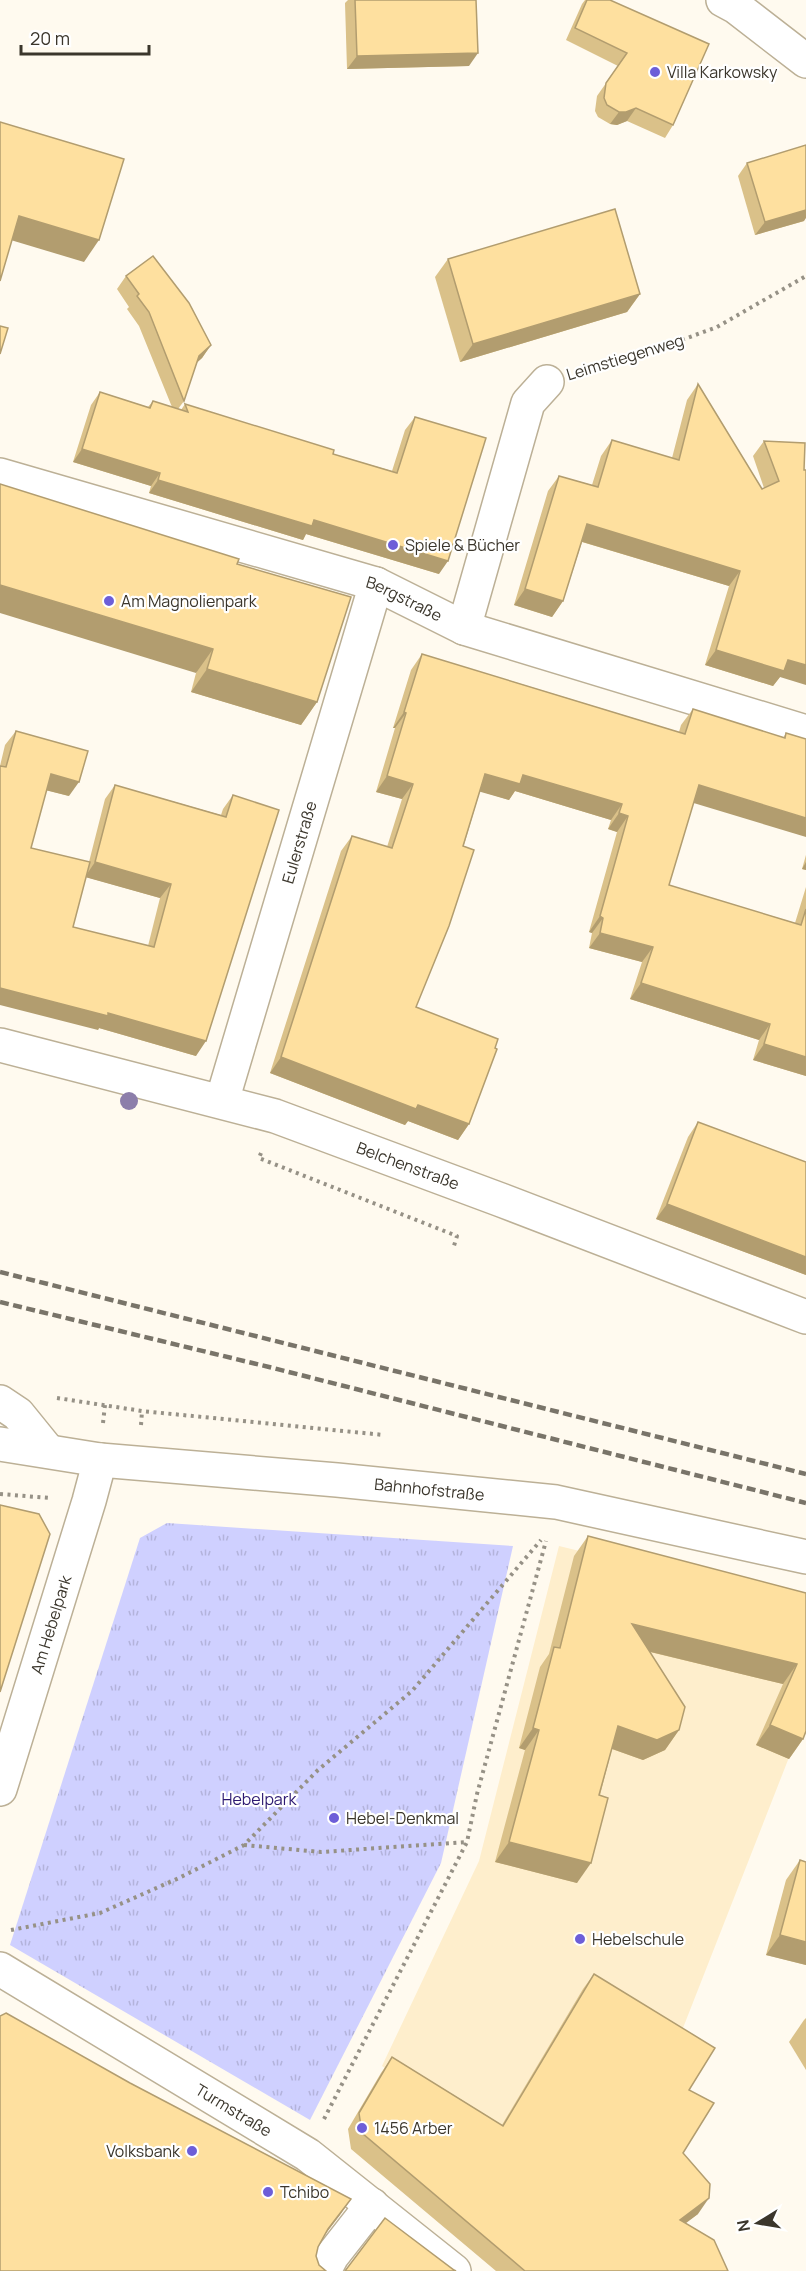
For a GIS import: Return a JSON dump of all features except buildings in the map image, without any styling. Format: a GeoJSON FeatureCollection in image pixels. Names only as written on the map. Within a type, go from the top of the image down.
{"type":"FeatureCollection","features":[{"type":"Feature","properties":{"kind":"street"},"geometry":{"type":"LineString","coordinates":[[733,2],[806,61]]}},
{"type":"Feature","properties":{"kind":"street","name":"Leimstiegenweg"},"geometry":{"type":"LineString","coordinates":[[464,628],[528,403],[547,382]]}},
{"type":"Feature","properties":{"kind":"street","name":"Bergstraße"},"geometry":{"type":"LineString","coordinates":[[0,475],[376,584],[464,628],[806,732]]}},
{"type":"Feature","properties":{"kind":"street","name":"Eulerstraße"},"geometry":{"type":"LineString","coordinates":[[222,1101],[376,584]]}},
{"type":"Feature","properties":{"kind":"street","name":"Belchenstraße"},"geometry":{"type":"LineString","coordinates":[[0,1045],[275,1116],[806,1317]]}},
{"type":"Feature","properties":{"kind":"street"},"geometry":{"type":"LineString","coordinates":[[0,1402],[18,1414],[48,1450]]}},
{"type":"Feature","properties":{"kind":"street","name":"Bahnhofstraße"},"geometry":{"type":"LineString","coordinates":[[0,1444],[100,1460],[337,1480],[556,1502],[806,1557]]}},
{"type":"Feature","properties":{"kind":"street","name":"Am Hebelpark"},"geometry":{"type":"LineString","coordinates":[[0,1790],[100,1460]]}},
{"type":"Feature","properties":{"kind":"street","name":"Turmstraße"},"geometry":{"type":"LineString","coordinates":[[0,1970],[308,2155],[454,2271]]}},
{"type":"Feature","properties":{"kind":"street"},"geometry":{"type":"LineString","coordinates":[[324,2271],[332,2256],[372,2205]]}},
{"type":"Feature","properties":{"kind":"path","name":"Leimstiegenweg"},"geometry":{"type":"LineString","coordinates":[[547,382],[595,363],[636,354],[717,327],[806,276]]}},
{"type":"Feature","properties":{"kind":"path"},"geometry":{"type":"LineString","coordinates":[[259,1158],[457,1236],[453,1249]]}},
{"type":"Feature","properties":{"kind":"path"},"geometry":{"type":"LineString","coordinates":[[46,1396],[142,1411],[384,1435]]}},
{"type":"Feature","properties":{"kind":"path"},"geometry":{"type":"LineString","coordinates":[[0,1494],[89,1501]]}},
{"type":"Feature","properties":{"kind":"path"},"geometry":{"type":"LineString","coordinates":[[0,1932],[100,1913],[179,1878],[244,1845],[318,1770],[412,1691],[548,1533],[477,1794],[467,1842],[332,2102],[308,2155]]}},
{"type":"Feature","properties":{"kind":"path"},"geometry":{"type":"LineString","coordinates":[[244,1845],[321,1852],[467,1842]]}},
{"type":"Feature","properties":{"kind":"shaded area","name":"Hebelschule"},"geometry":{"type":"Polygon","coordinates":[[[559,1546],[806,1606],[806,1714],[663,2079],[492,2142],[382,2066],[479,1861],[559,1546]]]}},
{"type":"Feature","properties":{"kind":"green space","name":"Hebelpark"},"geometry":{"type":"Polygon","coordinates":[[[167,1523],[513,1546],[441,1863],[310,2120],[10,1945],[140,1538],[167,1523]]]}},
{"type":"Feature","properties":{"kind":"railway"},"geometry":{"type":"LineString","coordinates":[[0,1272],[806,1474]]}},
{"type":"Feature","properties":{"kind":"railway"},"geometry":{"type":"LineString","coordinates":[[0,1302],[269,1367],[806,1503]]}},
{"type":"Feature","properties":{"kind":"place","name":"Villa Karkowsky"},"geometry":{"type":"Point","coordinates":[655,72]}},
{"type":"Feature","properties":{"kind":"place","name":"Spiele & Bücher"},"geometry":{"type":"Point","coordinates":[393,545]}},
{"type":"Feature","properties":{"kind":"place","name":"Am Magnolienpark"},"geometry":{"type":"Point","coordinates":[109,601]}},
{"type":"Feature","properties":{"kind":"place","name":"Hebel-Denkmal"},"geometry":{"type":"Point","coordinates":[334,1818]}},
{"type":"Feature","properties":{"kind":"place","name":"Hebelschule"},"geometry":{"type":"Point","coordinates":[580,1939]}},
{"type":"Feature","properties":{"kind":"place","name":"1456 Arber"},"geometry":{"type":"Point","coordinates":[362,2128]}},
{"type":"Feature","properties":{"kind":"place","name":"Volksbank"},"geometry":{"type":"Point","coordinates":[192,2151]}},
{"type":"Feature","properties":{"kind":"place","name":"Tchibo"},"geometry":{"type":"Point","coordinates":[268,2192]}}]}
